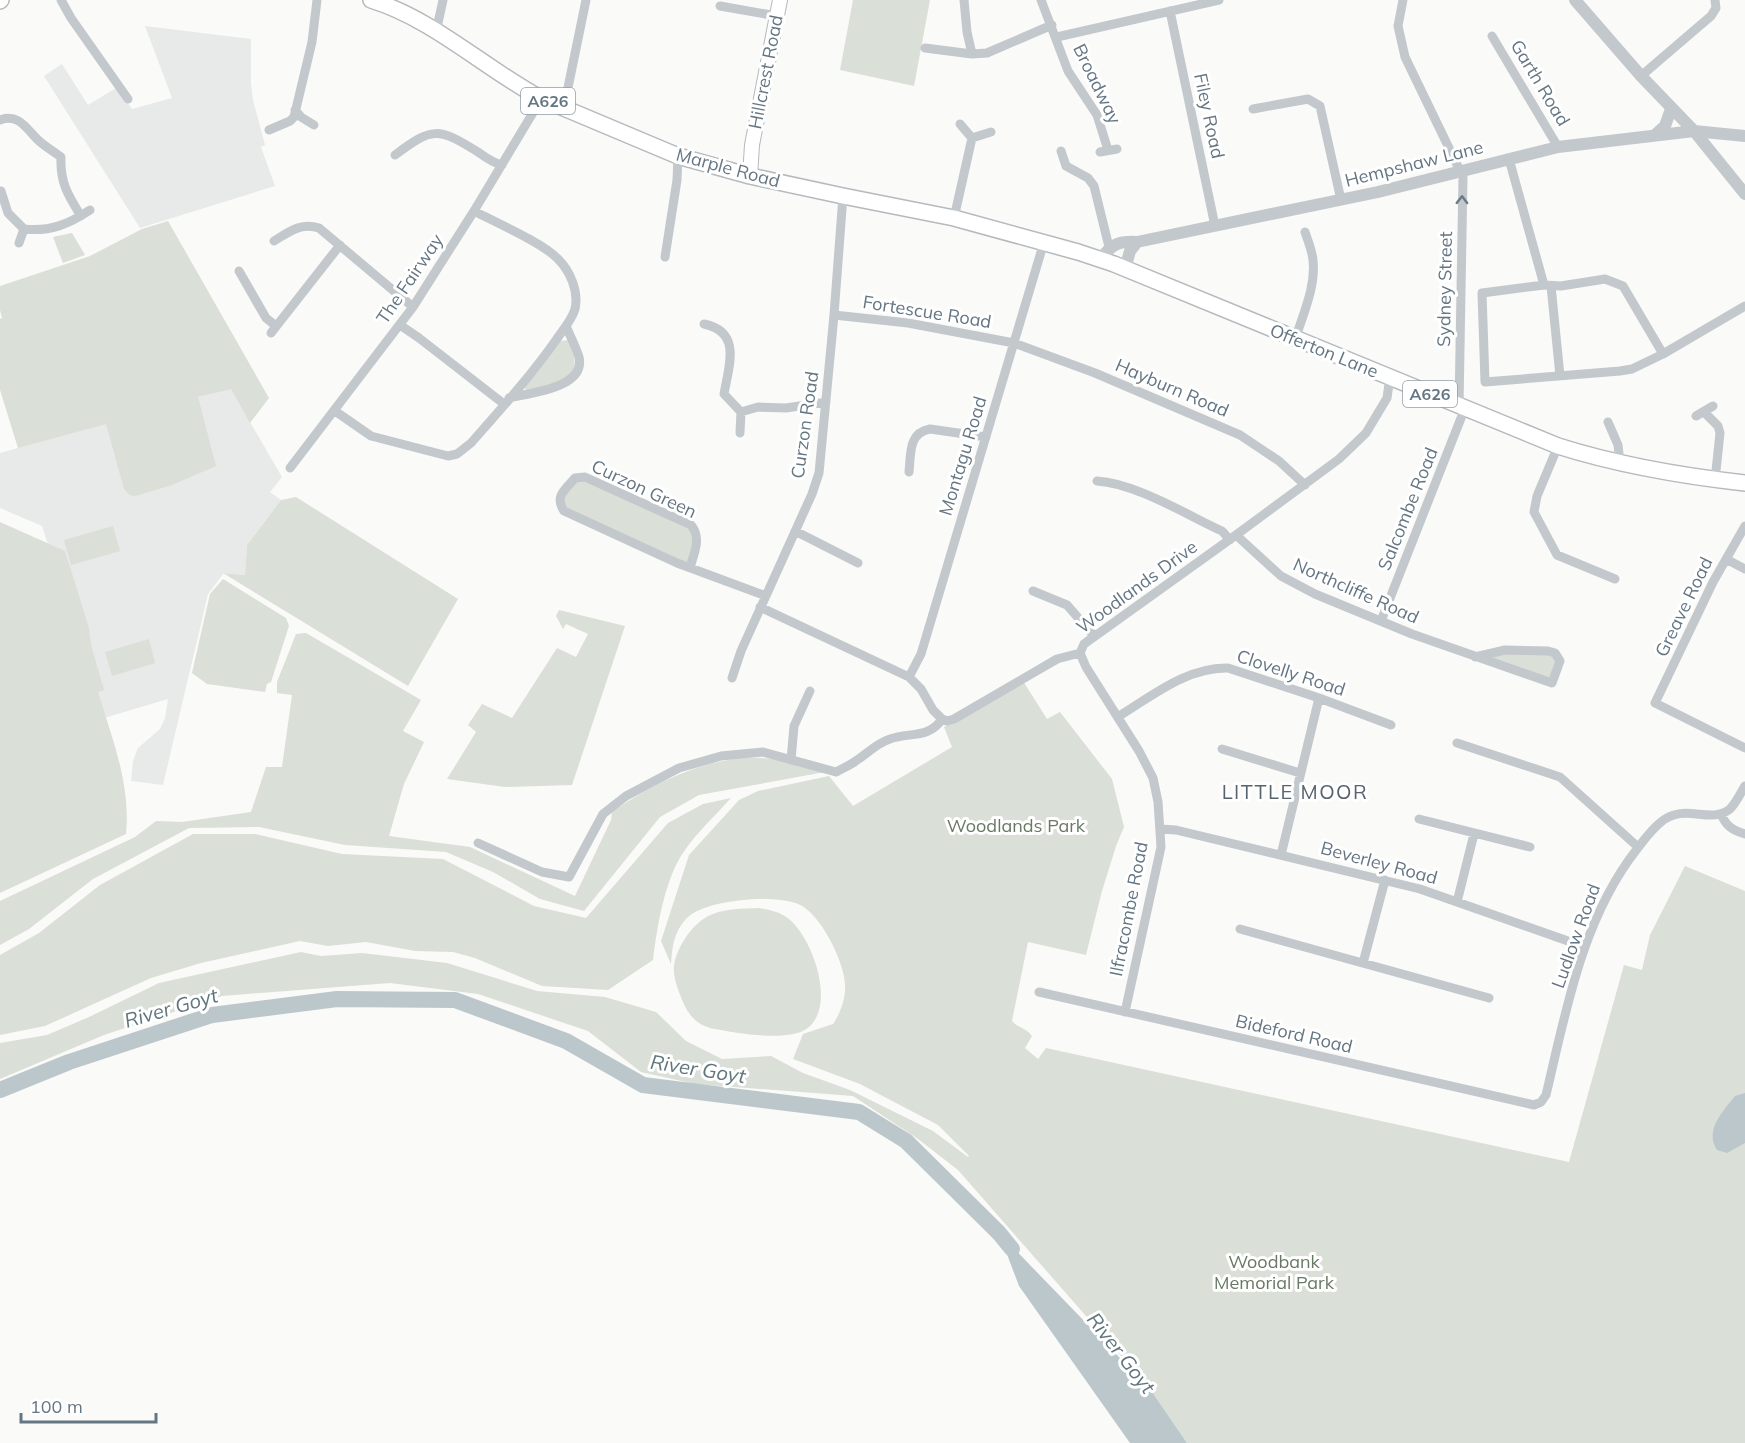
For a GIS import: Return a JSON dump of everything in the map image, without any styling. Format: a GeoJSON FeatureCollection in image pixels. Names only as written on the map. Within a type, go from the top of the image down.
{"type":"FeatureCollection","features":[{"type":"Feature","properties":{"kind":"main road","name":"Marple Road"},"geometry":{"type":"LineString","coordinates":[[371,0],[412,16],[519,87],[540,98],[678,156],[745,175],[954,218],[1112,260]]}},
{"type":"Feature","properties":{"kind":"main road","name":"Hillcrest Road"},"geometry":{"type":"LineString","coordinates":[[745,175],[780,0]]}},
{"type":"Feature","properties":{"kind":"main road","name":"Offerton Lane"},"geometry":{"type":"LineString","coordinates":[[1112,260],[1295,340],[1558,446],[1620,463],[1745,483]]}},
{"type":"Feature","properties":{"kind":"street"},"geometry":{"type":"LineString","coordinates":[[61,0],[71,18],[128,99]]}},
{"type":"Feature","properties":{"kind":"street"},"geometry":{"type":"LineString","coordinates":[[268,129],[290,121],[294,117],[309,61],[317,0]]}},
{"type":"Feature","properties":{"kind":"street"},"geometry":{"type":"LineString","coordinates":[[436,32],[443,0]]}},
{"type":"Feature","properties":{"kind":"street"},"geometry":{"type":"LineString","coordinates":[[564,107],[586,0]]}},
{"type":"Feature","properties":{"kind":"street"},"geometry":{"type":"LineString","coordinates":[[964,0],[972,54]]}},
{"type":"Feature","properties":{"kind":"street","name":"Broadway"},"geometry":{"type":"LineString","coordinates":[[1041,0],[1057,37],[1068,71],[1097,115],[1108,150]]}},
{"type":"Feature","properties":{"kind":"street"},"geometry":{"type":"LineString","coordinates":[[1057,37],[1219,0]]}},
{"type":"Feature","properties":{"kind":"street"},"geometry":{"type":"LineString","coordinates":[[1403,0],[1398,26],[1404,57],[1462,172]]}},
{"type":"Feature","properties":{"kind":"street"},"geometry":{"type":"LineString","coordinates":[[1575,0],[1641,76],[1694,131],[1745,194]]}},
{"type":"Feature","properties":{"kind":"street"},"geometry":{"type":"LineString","coordinates":[[1641,76],[1711,16],[1716,8],[1715,0]]}},
{"type":"Feature","properties":{"kind":"street"},"geometry":{"type":"LineString","coordinates":[[719,7],[777,16]]}},
{"type":"Feature","properties":{"kind":"street","name":"Filey Road"},"geometry":{"type":"LineString","coordinates":[[1170,11],[1215,226]]}},
{"type":"Feature","properties":{"kind":"street"},"geometry":{"type":"LineString","coordinates":[[925,48],[972,54],[994,51],[1052,25]]}},
{"type":"Feature","properties":{"kind":"street","name":"Garth Road"},"geometry":{"type":"LineString","coordinates":[[1492,36],[1558,147]]}},
{"type":"Feature","properties":{"kind":"street","name":"The Fairway"},"geometry":{"type":"LineString","coordinates":[[290,468],[413,307],[502,165],[540,98]]}},
{"type":"Feature","properties":{"kind":"street"},"geometry":{"type":"LineString","coordinates":[[1253,109],[1308,99],[1320,106],[1341,200]]}},
{"type":"Feature","properties":{"kind":"street"},"geometry":{"type":"LineString","coordinates":[[1655,135],[1665,126],[1671,108]]}},
{"type":"Feature","properties":{"kind":"street"},"geometry":{"type":"LineString","coordinates":[[295,110],[314,126]]}},
{"type":"Feature","properties":{"kind":"street"},"geometry":{"type":"LineString","coordinates":[[0,120],[14,119],[25,124],[37,139],[61,157],[62,181],[81,216]]}},
{"type":"Feature","properties":{"kind":"street"},"geometry":{"type":"LineString","coordinates":[[960,124],[972,138]]}},
{"type":"Feature","properties":{"kind":"street","name":"Hempshaw Lane"},"geometry":{"type":"LineString","coordinates":[[1112,260],[1128,242],[1341,200],[1558,147],[1694,131],[1745,135]]}},
{"type":"Feature","properties":{"kind":"street"},"geometry":{"type":"LineString","coordinates":[[972,138],[991,132]]}},
{"type":"Feature","properties":{"kind":"street"},"geometry":{"type":"LineString","coordinates":[[396,156],[417,139],[425,135],[441,133],[454,137],[502,165]]}},
{"type":"Feature","properties":{"kind":"street"},"geometry":{"type":"LineString","coordinates":[[1714,156],[1716,148],[1729,134]]}},
{"type":"Feature","properties":{"kind":"street"},"geometry":{"type":"LineString","coordinates":[[954,218],[972,138]]}},
{"type":"Feature","properties":{"kind":"street"},"geometry":{"type":"LineString","coordinates":[[1061,151],[1066,166],[1088,178],[1094,186],[1112,260],[1130,251],[1137,242]]}},
{"type":"Feature","properties":{"kind":"street"},"geometry":{"type":"LineString","coordinates":[[664,257],[676,190],[678,156]]}},
{"type":"Feature","properties":{"kind":"street"},"geometry":{"type":"LineString","coordinates":[[1509,159],[1548,286],[1560,376]]}},
{"type":"Feature","properties":{"kind":"street","name":"Sydney Street"},"geometry":{"type":"LineString","coordinates":[[1462,172],[1462,407]]}},
{"type":"Feature","properties":{"kind":"street"},"geometry":{"type":"LineString","coordinates":[[1,191],[8,213],[24,229],[34,231],[59,227],[90,210]]}},
{"type":"Feature","properties":{"kind":"street","name":"Curzon Road"},"geometry":{"type":"LineString","coordinates":[[732,678],[741,651],[819,473],[843,196]]}},
{"type":"Feature","properties":{"kind":"street"},"geometry":{"type":"LineString","coordinates":[[335,411],[371,436],[448,456],[464,450],[543,358],[566,326],[574,311],[576,299],[571,277],[565,267],[549,251],[474,211]]}},
{"type":"Feature","properties":{"kind":"street"},"geometry":{"type":"LineString","coordinates":[[274,241],[285,231],[313,226],[325,232],[413,307]]}},
{"type":"Feature","properties":{"kind":"street"},"geometry":{"type":"LineString","coordinates":[[19,243],[24,229]]}},
{"type":"Feature","properties":{"kind":"street"},"geometry":{"type":"LineString","coordinates":[[1295,340],[1310,295],[1313,277],[1313,259],[1305,232]]}},
{"type":"Feature","properties":{"kind":"street","name":"Montagu Road"},"geometry":{"type":"LineString","coordinates":[[909,677],[921,654],[1044,242]]}},
{"type":"Feature","properties":{"kind":"street"},"geometry":{"type":"LineString","coordinates":[[241,278],[274,330],[340,245]]}},
{"type":"Feature","properties":{"kind":"street"},"geometry":{"type":"LineString","coordinates":[[1663,354],[1623,286],[1605,279],[1561,286],[1482,293],[1485,382],[1632,369],[1663,354],[1745,306]]}},
{"type":"Feature","properties":{"kind":"street","name":"Fortescue Road"},"geometry":{"type":"LineString","coordinates":[[834,315],[908,323],[1014,343]]}},
{"type":"Feature","properties":{"kind":"street"},"geometry":{"type":"LineString","coordinates":[[704,324],[715,326],[725,334],[731,345],[724,394],[741,412],[740,433]]}},
{"type":"Feature","properties":{"kind":"street"},"geometry":{"type":"LineString","coordinates":[[400,325],[506,401],[565,384],[574,377],[578,371],[579,357],[566,326]]}},
{"type":"Feature","properties":{"kind":"street","name":"Hayburn Road"},"geometry":{"type":"LineString","coordinates":[[1014,343],[1095,373],[1240,435],[1280,461],[1305,485]]}},
{"type":"Feature","properties":{"kind":"street","name":"Woodlands Drive"},"geometry":{"type":"LineString","coordinates":[[478,843],[542,872],[569,877],[603,814],[626,796],[679,768],[721,756],[763,753],[836,772],[890,738],[925,734],[942,719],[947,721],[954,719],[1057,659],[1080,653],[1084,644],[1094,636],[1339,459],[1366,433],[1387,398],[1390,377]]}},
{"type":"Feature","properties":{"kind":"street"},"geometry":{"type":"LineString","coordinates":[[741,412],[758,407],[786,408],[826,402]]}},
{"type":"Feature","properties":{"kind":"street"},"geometry":{"type":"LineString","coordinates":[[1713,406],[1700,414],[1718,426],[1720,433],[1715,480]]}},
{"type":"Feature","properties":{"kind":"street","name":"Salcombe Road"},"geometry":{"type":"LineString","coordinates":[[1381,621],[1462,407]]}},
{"type":"Feature","properties":{"kind":"street"},"geometry":{"type":"LineString","coordinates":[[1608,422],[1618,445],[1620,463]]}},
{"type":"Feature","properties":{"kind":"street"},"geometry":{"type":"LineString","coordinates":[[909,472],[914,437],[923,430],[986,437]]}},
{"type":"Feature","properties":{"kind":"street"},"geometry":{"type":"LineString","coordinates":[[1558,446],[1537,496],[1534,512],[1557,555],[1615,579]]}},
{"type":"Feature","properties":{"kind":"street","name":"Curzon Green"},"geometry":{"type":"LineString","coordinates":[[690,568],[697,537],[691,525],[585,477],[575,478],[559,497],[564,511],[690,568],[766,596]]}},
{"type":"Feature","properties":{"kind":"street","name":"Northcliffe Road"},"geometry":{"type":"LineString","coordinates":[[1097,481],[1115,482],[1222,531],[1233,537],[1281,576],[1315,594],[1381,621],[1474,657],[1552,683],[1560,661],[1555,653],[1548,651],[1505,650],[1474,657]]}},
{"type":"Feature","properties":{"kind":"street","name":"Greave Road"},"geometry":{"type":"LineString","coordinates":[[1745,526],[1726,559],[1655,703],[1745,748]]}},
{"type":"Feature","properties":{"kind":"street"},"geometry":{"type":"LineString","coordinates":[[795,531],[858,563]]}},
{"type":"Feature","properties":{"kind":"street"},"geometry":{"type":"LineString","coordinates":[[1726,559],[1745,569]]}},
{"type":"Feature","properties":{"kind":"street"},"geometry":{"type":"LineString","coordinates":[[1033,591],[1067,605],[1094,636]]}},
{"type":"Feature","properties":{"kind":"street"},"geometry":{"type":"LineString","coordinates":[[760,607],[909,677],[921,689],[933,710],[942,719]]}},
{"type":"Feature","properties":{"kind":"street","name":"Ilfracombe Road"},"geometry":{"type":"LineString","coordinates":[[1080,653],[1086,668],[1119,716],[1139,751],[1153,778],[1158,802],[1161,847],[1125,1012]]}},
{"type":"Feature","properties":{"kind":"street","name":"Clovelly Road"},"geometry":{"type":"LineString","coordinates":[[1119,716],[1178,680],[1212,668],[1228,668],[1320,698],[1390,725]]}},
{"type":"Feature","properties":{"kind":"street"},"geometry":{"type":"LineString","coordinates":[[791,760],[794,726],[810,691]]}},
{"type":"Feature","properties":{"kind":"street"},"geometry":{"type":"LineString","coordinates":[[1281,855],[1320,698]]}},
{"type":"Feature","properties":{"kind":"street"},"geometry":{"type":"LineString","coordinates":[[1456,743],[1560,777],[1638,847]]}},
{"type":"Feature","properties":{"kind":"street"},"geometry":{"type":"LineString","coordinates":[[1222,748],[1300,773]]}},
{"type":"Feature","properties":{"kind":"street"},"geometry":{"type":"LineString","coordinates":[[1745,786],[1734,804],[1721,813],[1724,822],[1731,829],[1745,834]]}},
{"type":"Feature","properties":{"kind":"street","name":"Ludlow Road"},"geometry":{"type":"LineString","coordinates":[[1541,1102],[1546,1095],[1567,1008],[1585,947],[1611,886],[1650,831],[1672,815],[1691,812],[1711,815],[1721,813]]}},
{"type":"Feature","properties":{"kind":"street"},"geometry":{"type":"LineString","coordinates":[[1419,819],[1530,848]]}},
{"type":"Feature","properties":{"kind":"street","name":"Beverley Road"},"geometry":{"type":"LineString","coordinates":[[1160,829],[1176,830],[1420,889],[1585,947]]}},
{"type":"Feature","properties":{"kind":"street"},"geometry":{"type":"LineString","coordinates":[[1457,902],[1474,834]]}},
{"type":"Feature","properties":{"kind":"street"},"geometry":{"type":"LineString","coordinates":[[1363,963],[1385,880]]}},
{"type":"Feature","properties":{"kind":"street"},"geometry":{"type":"LineString","coordinates":[[1240,928],[1488,998]]}},
{"type":"Feature","properties":{"kind":"street","name":"Bideford Road"},"geometry":{"type":"LineString","coordinates":[[1039,992],[1529,1106],[1541,1102]]}},
{"type":"Feature","properties":{"kind":"shaded area"},"geometry":{"type":"Polygon","coordinates":[[[145,26],[251,39],[253,100],[265,145],[261,147],[275,186],[140,228],[44,76],[62,64],[88,105],[116,88],[132,109],[172,98],[145,26]]]}},
{"type":"Feature","properties":{"kind":"shaded area"},"geometry":{"type":"Polygon","coordinates":[[[231,389],[282,477],[270,492],[281,500],[247,545],[245,575],[224,573],[208,594],[163,785],[131,781],[133,761],[138,748],[160,729],[165,718],[168,699],[104,718],[42,526],[0,508],[0,453],[231,389]]]}},
{"type":"Feature","properties":{"kind":"shaded area"},"geometry":{"type":"Polygon","coordinates":[[[1745,1093],[1745,1143],[1727,1153],[1717,1150],[1713,1136],[1717,1122],[1735,1096],[1745,1093]]]}},
{"type":"Feature","properties":{"kind":"shaded area"},"geometry":{"type":"Polygon","coordinates":[[[999,1233],[1150,1389],[1187,1443],[1130,1443],[1019,1286],[999,1233]]]}},
{"type":"Feature","properties":{"kind":"green space"},"geometry":{"type":"Polygon","coordinates":[[[853,0],[930,0],[914,86],[840,70],[853,0]]]}},
{"type":"Feature","properties":{"kind":"green space"},"geometry":{"type":"Polygon","coordinates":[[[168,221],[269,398],[250,423],[231,389],[198,397],[216,466],[172,485],[135,496],[130,495],[124,489],[106,424],[18,448],[0,390],[0,319],[2,318],[0,286],[90,256],[142,229],[168,221]]]}},
{"type":"Feature","properties":{"kind":"green space"},"geometry":{"type":"Polygon","coordinates":[[[72,233],[85,255],[63,263],[53,237],[72,233]]]}},
{"type":"Feature","properties":{"kind":"green space"},"geometry":{"type":"Polygon","coordinates":[[[569,340],[575,364],[567,378],[526,391],[524,385],[560,341],[569,340]]]}},
{"type":"Feature","properties":{"kind":"green space"},"geometry":{"type":"Polygon","coordinates":[[[579,476],[696,531],[690,568],[564,511],[559,497],[579,476]]]}},
{"type":"Feature","properties":{"kind":"green space"},"geometry":{"type":"Polygon","coordinates":[[[296,497],[458,599],[408,686],[223,573],[245,575],[247,545],[281,500],[296,497]]]}},
{"type":"Feature","properties":{"kind":"green space"},"geometry":{"type":"Polygon","coordinates":[[[0,522],[65,551],[89,628],[91,645],[104,690],[98,692],[119,762],[127,816],[126,834],[0,893],[0,522]]]}},
{"type":"Feature","properties":{"kind":"green space"},"geometry":{"type":"Polygon","coordinates":[[[113,526],[120,551],[71,565],[64,540],[113,526]]]}},
{"type":"Feature","properties":{"kind":"green space"},"geometry":{"type":"Polygon","coordinates":[[[223,579],[286,618],[289,626],[271,682],[267,684],[265,692],[207,684],[192,673],[210,594],[223,579]]]}},
{"type":"Feature","properties":{"kind":"green space"},"geometry":{"type":"Polygon","coordinates":[[[559,610],[625,626],[572,785],[505,787],[447,779],[476,732],[468,725],[482,704],[512,718],[557,648],[576,657],[588,634],[566,624],[563,629],[556,616],[559,610]]]}},
{"type":"Feature","properties":{"kind":"green space"},"geometry":{"type":"Polygon","coordinates":[[[306,633],[421,700],[403,731],[424,742],[404,784],[389,836],[470,847],[575,896],[611,820],[612,812],[645,791],[703,766],[743,758],[777,760],[825,772],[699,795],[660,817],[584,911],[540,899],[493,872],[446,852],[345,845],[259,827],[189,828],[93,879],[29,929],[0,945],[0,901],[135,837],[156,821],[182,822],[251,812],[266,767],[282,767],[292,695],[277,693],[277,682],[296,634],[306,633]]]}},
{"type":"Feature","properties":{"kind":"green space"},"geometry":{"type":"Polygon","coordinates":[[[149,639],[155,663],[112,676],[105,652],[149,639]]]}},
{"type":"Feature","properties":{"kind":"green space"},"geometry":{"type":"Polygon","coordinates":[[[1505,650],[1548,651],[1559,658],[1555,679],[1483,660],[1505,650]]]}},
{"type":"Feature","properties":{"kind":"green space","name":"Woodbank Memorial Park"},"geometry":{"type":"Polygon","coordinates":[[[1023,681],[1047,719],[1060,712],[1112,779],[1124,827],[1102,891],[1086,955],[1028,942],[1012,1021],[1032,1036],[1025,1048],[1038,1059],[1046,1048],[1569,1162],[1624,965],[1642,970],[1650,935],[1685,866],[1745,891],[1745,1443],[1187,1443],[1150,1389],[958,1170],[918,1139],[853,1096],[695,1084],[641,1072],[588,1031],[478,994],[390,983],[222,996],[104,1035],[0,1079],[0,1043],[47,1035],[159,983],[301,952],[321,956],[362,953],[447,963],[537,991],[605,997],[656,1012],[686,1041],[722,1059],[771,1056],[803,1073],[850,1090],[933,1131],[968,1157],[938,1125],[860,1084],[793,1059],[803,1034],[833,1024],[845,995],[844,976],[836,952],[823,927],[806,909],[798,904],[774,899],[741,900],[709,906],[696,912],[683,923],[676,934],[671,964],[661,941],[689,855],[739,800],[758,791],[829,776],[853,806],[952,747],[944,727],[1023,681]]]}},
{"type":"Feature","properties":{"kind":"green space"},"geometry":{"type":"Polygon","coordinates":[[[731,798],[696,836],[678,861],[663,903],[653,960],[608,990],[542,986],[475,958],[453,952],[415,951],[366,942],[328,946],[300,941],[201,963],[151,978],[45,1026],[0,1035],[0,955],[39,933],[100,885],[193,834],[255,834],[342,854],[443,859],[534,906],[586,918],[668,823],[703,804],[731,798]]]}},
{"type":"Feature","properties":{"kind":"green space"},"geometry":{"type":"Polygon","coordinates":[[[759,908],[778,913],[789,919],[798,928],[813,955],[821,987],[820,1003],[817,1016],[809,1027],[801,1032],[790,1035],[764,1036],[707,1027],[691,1016],[677,986],[674,966],[677,953],[697,924],[708,916],[722,911],[759,908]]]}},
{"type":"Feature","properties":{"kind":"waterway","name":"River Goyt"},"geometry":{"type":"LineString","coordinates":[[0,1090],[69,1062],[212,1015],[337,999],[455,1000],[566,1041],[643,1085],[859,1112],[906,1141],[999,1233],[1012,1249]]}},
{"type":"Feature","properties":{"kind":"district","name":"LITTLE MOOR"},"geometry":{"type":"Point","coordinates":[1295,792]}},
{"type":"Feature","properties":{"kind":"park label","name":"Woodlands Park"},"geometry":{"type":"Point","coordinates":[1016,826]}}]}
